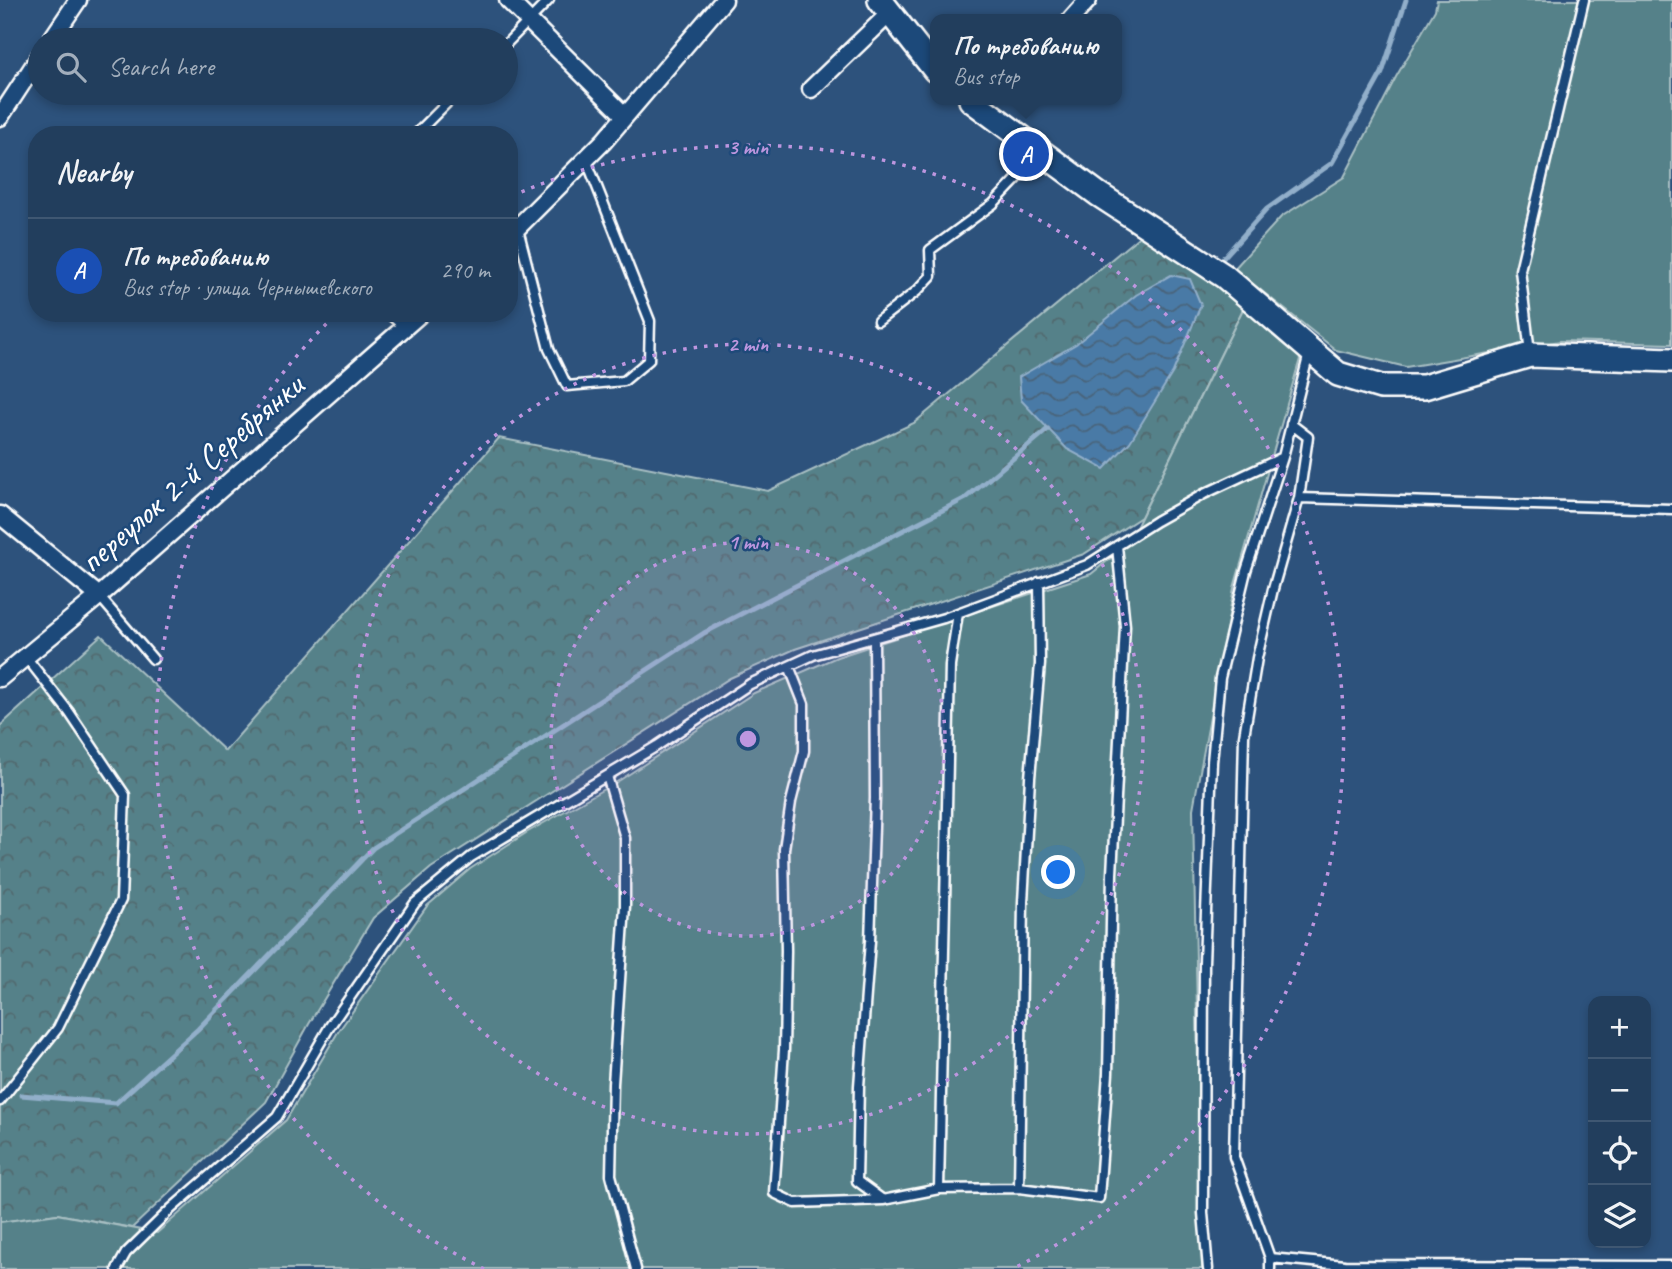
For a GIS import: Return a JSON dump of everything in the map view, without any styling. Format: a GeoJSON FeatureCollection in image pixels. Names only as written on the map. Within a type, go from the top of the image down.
{"type":"FeatureCollection","features":[{"type":"Feature","properties":{"kind":"street"},"geometry":{"type":"LineString","coordinates":[[59,28],[78,0]]}},
{"type":"Feature","properties":{"kind":"street"},"geometry":{"type":"LineString","coordinates":[[508,0],[625,116]]}},
{"type":"Feature","properties":{"kind":"street"},"geometry":{"type":"LineString","coordinates":[[518,227],[625,116],[723,0]]}},
{"type":"Feature","properties":{"kind":"street"},"geometry":{"type":"LineString","coordinates":[[1076,14],[1088,0]]}},
{"type":"Feature","properties":{"kind":"street"},"geometry":{"type":"LineString","coordinates":[[811,89],[885,7],[930,64]]}},
{"type":"Feature","properties":{"kind":"street"},"geometry":{"type":"LineString","coordinates":[[0,117],[28,74]]}},
{"type":"Feature","properties":{"kind":"street"},"geometry":{"type":"LineString","coordinates":[[986,105],[1098,194],[1224,276],[1338,374],[1381,387],[1424,387],[1530,355],[1672,360]]}},
{"type":"Feature","properties":{"kind":"street","name":"переулок 2-й Серебрянки"},"geometry":{"type":"LineString","coordinates":[[0,678],[99,596],[411,322]]}},
{"type":"Feature","properties":{"kind":"street"},"geometry":{"type":"LineString","coordinates":[[0,516],[99,596]]}},
{"type":"Feature","properties":{"kind":"lane"},"geometry":{"type":"LineString","coordinates":[[518,32],[549,0]]}},
{"type":"Feature","properties":{"kind":"lane"},"geometry":{"type":"LineString","coordinates":[[1530,355],[1520,270],[1584,0]]}},
{"type":"Feature","properties":{"kind":"lane"},"geometry":{"type":"LineString","coordinates":[[424,126],[445,105]]}},
{"type":"Feature","properties":{"kind":"lane"},"geometry":{"type":"LineString","coordinates":[[878,321],[931,276],[930,250],[993,204],[1042,152]]}},
{"type":"Feature","properties":{"kind":"lane"},"geometry":{"type":"LineString","coordinates":[[518,248],[549,349],[566,386],[624,381],[649,360],[650,321],[586,159]]}},
{"type":"Feature","properties":{"kind":"lane"},"geometry":{"type":"LineString","coordinates":[[398,322],[405,328]]}},
{"type":"Feature","properties":{"kind":"lane"},"geometry":{"type":"LineString","coordinates":[[1208,1269],[1203,1213],[1203,962],[1212,762],[1220,678],[1246,571],[1283,457],[1310,350]]}},
{"type":"Feature","properties":{"kind":"lane"},"geometry":{"type":"LineString","coordinates":[[1270,1269],[1270,1258],[1234,1157],[1244,736],[1270,600],[1299,498],[1308,437],[1291,424]]}},
{"type":"Feature","properties":{"kind":"lane"},"geometry":{"type":"LineString","coordinates":[[117,1269],[125,1253],[171,1209],[277,1116],[330,1026],[415,903],[471,857],[657,746],[750,684],[813,655],[958,613],[1087,565],[1203,494],[1283,457]]}},
{"type":"Feature","properties":{"kind":"lane"},"geometry":{"type":"LineString","coordinates":[[1299,498],[1672,509]]}},
{"type":"Feature","properties":{"kind":"lane"},"geometry":{"type":"LineString","coordinates":[[789,666],[804,704],[804,751],[791,802],[784,849],[784,1050],[774,1193],[795,1203],[883,1199],[939,1189],[1019,1188],[1099,1198],[1108,1073],[1112,874],[1125,626],[1117,545]]}},
{"type":"Feature","properties":{"kind":"lane"},"geometry":{"type":"LineString","coordinates":[[1019,1188],[1023,902],[1040,664],[1039,582]]}},
{"type":"Feature","properties":{"kind":"lane"},"geometry":{"type":"LineString","coordinates":[[99,596],[153,659]]}},
{"type":"Feature","properties":{"kind":"lane"},"geometry":{"type":"LineString","coordinates":[[939,1189],[950,665],[958,613]]}},
{"type":"Feature","properties":{"kind":"lane"},"geometry":{"type":"LineString","coordinates":[[874,638],[875,797],[870,941],[859,1086],[857,1181],[883,1199]]}},
{"type":"Feature","properties":{"kind":"lane"},"geometry":{"type":"LineString","coordinates":[[0,1101],[58,1028],[121,900],[125,795],[69,712],[26,657]]}},
{"type":"Feature","properties":{"kind":"lane"},"geometry":{"type":"LineString","coordinates":[[607,776],[625,838],[625,905],[611,1175],[636,1269]]}},
{"type":"Feature","properties":{"kind":"lane"},"geometry":{"type":"LineString","coordinates":[[1270,1258],[1345,1265],[1672,1266]]}},
{"type":"Feature","properties":{"kind":"green space"},"geometry":{"type":"Polygon","coordinates":[[[1437,0],[1672,0],[1672,344],[1560,341],[1406,367],[1336,350],[1234,269],[1281,217],[1344,177],[1396,77],[1435,10],[1437,0]]]}},
{"type":"Feature","properties":{"kind":"green space"},"geometry":{"type":"Polygon","coordinates":[[[1142,234],[1245,305],[1141,517],[1084,554],[795,649],[730,678],[431,868],[373,918],[266,1102],[132,1228],[57,1214],[0,1222],[0,726],[101,635],[225,751],[499,438],[768,491],[914,423],[1142,234]]]}},
{"type":"Feature","properties":{"kind":"green space"},"geometry":{"type":"Polygon","coordinates":[[[1245,305],[1302,352],[1234,588],[1193,809],[1202,1269],[0,1269],[0,1222],[57,1214],[157,1233],[286,1120],[338,1032],[427,906],[470,869],[526,833],[620,780],[754,693],[837,657],[1091,574],[1128,544],[1245,305]]]}},
{"type":"Feature","properties":{"kind":"water"},"geometry":{"type":"Polygon","coordinates":[[[1171,275],[1190,279],[1201,305],[1173,372],[1130,442],[1104,469],[1067,449],[1021,400],[1019,377],[1076,344],[1136,295],[1171,275]]]}},
{"type":"Feature","properties":{"kind":"waterway"},"geometry":{"type":"LineString","coordinates":[[1223,258],[1267,209],[1332,163],[1382,73],[1406,0]]}},
{"type":"Feature","properties":{"kind":"waterway"},"geometry":{"type":"LineString","coordinates":[[21,1095],[116,1103],[198,1029],[373,848],[704,633],[966,498],[1048,429]]}},
{"type":"Feature","properties":{"kind":"place","name":"По требованию"},"geometry":{"type":"Point","coordinates":[1026,154]}}]}
